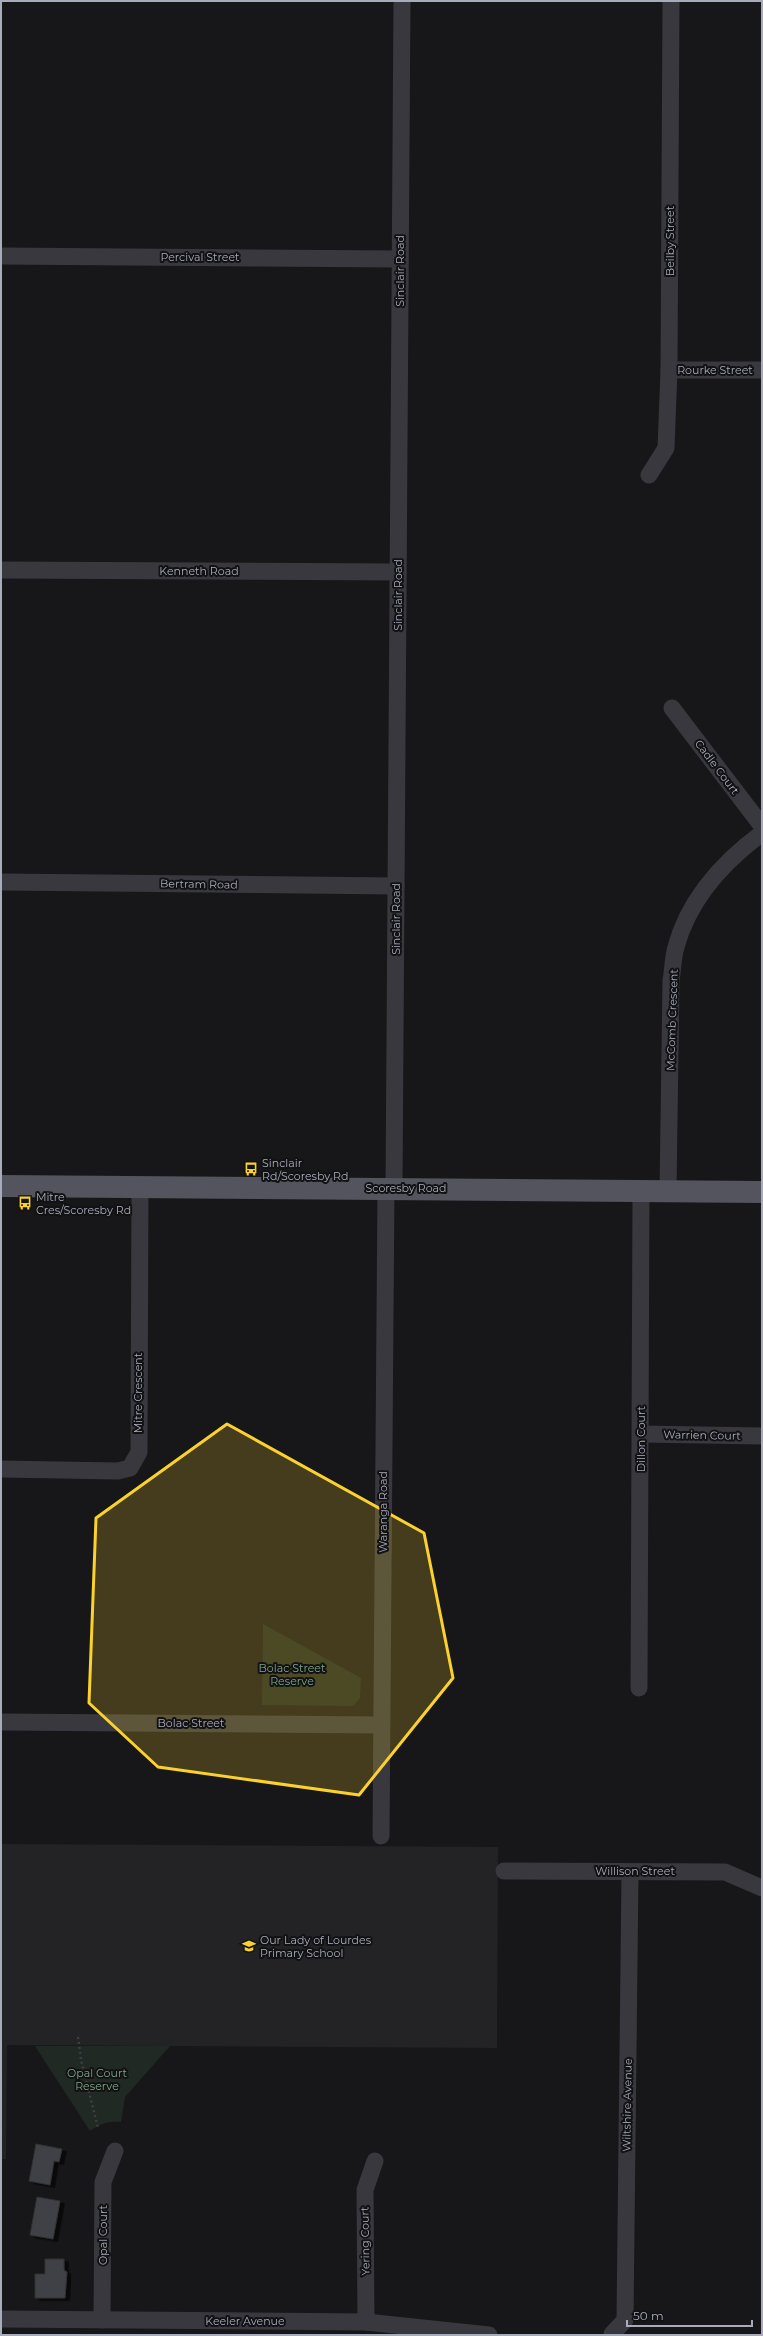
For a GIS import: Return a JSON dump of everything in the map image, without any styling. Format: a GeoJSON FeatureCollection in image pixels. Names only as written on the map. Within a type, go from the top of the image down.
{"type":"FeatureCollection","features":[{"type":"Feature","properties":{"kind":"main road","name":"Scoresby Road"},"geometry":{"type":"LineString","coordinates":[[1,1186],[762,1192]]}},
{"type":"Feature","properties":{"kind":"street","name":"Sinclair Road"},"geometry":{"type":"LineString","coordinates":[[390,1188],[396,886],[402,1]]}},
{"type":"Feature","properties":{"kind":"street","name":"Beilby Street"},"geometry":{"type":"LineString","coordinates":[[648,475],[666,448],[669,370],[671,1]]}},
{"type":"Feature","properties":{"kind":"street","name":"Percival Street"},"geometry":{"type":"LineString","coordinates":[[1,256],[400,259]]}},
{"type":"Feature","properties":{"kind":"street","name":"Rourke Street"},"geometry":{"type":"LineString","coordinates":[[669,370],[762,370]]}},
{"type":"Feature","properties":{"kind":"street","name":"Kenneth Road"},"geometry":{"type":"LineString","coordinates":[[1,570],[398,572]]}},
{"type":"Feature","properties":{"kind":"street","name":"Cadle Court"},"geometry":{"type":"LineString","coordinates":[[672,708],[762,826]]}},
{"type":"Feature","properties":{"kind":"street","name":"McComb Crescent"},"geometry":{"type":"LineString","coordinates":[[668,1191],[671,980],[676,946],[688,916],[709,882],[735,853],[762,833]]}},
{"type":"Feature","properties":{"kind":"street","name":"Bertram Road"},"geometry":{"type":"LineString","coordinates":[[1,882],[396,886]]}},
{"type":"Feature","properties":{"kind":"street","name":"Mitre Crescent"},"geometry":{"type":"LineString","coordinates":[[1,1469],[118,1471],[130,1468],[139,1452],[140,1186]]}},
{"type":"Feature","properties":{"kind":"street","name":"Waranga Road"},"geometry":{"type":"LineString","coordinates":[[381,1836],[381,1725],[390,1188]]}},
{"type":"Feature","properties":{"kind":"street","name":"Dillon Court"},"geometry":{"type":"LineString","coordinates":[[639,1688],[641,1191]]}},
{"type":"Feature","properties":{"kind":"street","name":"Warrien Court"},"geometry":{"type":"LineString","coordinates":[[641,1434],[762,1436]]}},
{"type":"Feature","properties":{"kind":"street","name":"Bolac Street"},"geometry":{"type":"LineString","coordinates":[[1,1722],[381,1725]]}},
{"type":"Feature","properties":{"kind":"street","name":"Willison Street"},"geometry":{"type":"LineString","coordinates":[[504,1871],[725,1872],[762,1888]]}},
{"type":"Feature","properties":{"kind":"street","name":"Wiltshire Avenue"},"geometry":{"type":"LineString","coordinates":[[611,2335],[625,2320],[630,1872]]}},
{"type":"Feature","properties":{"kind":"street","name":"Opal Court"},"geometry":{"type":"LineString","coordinates":[[102,2320],[104,2182],[115,2151]]}},
{"type":"Feature","properties":{"kind":"street","name":"Yering Court"},"geometry":{"type":"LineString","coordinates":[[366,2322],[365,2190],[375,2161]]}},
{"type":"Feature","properties":{"kind":"street","name":"Keeler Avenue"},"geometry":{"type":"LineString","coordinates":[[1,2319],[366,2322],[489,2335]]}},
{"type":"Feature","properties":{"kind":"path"},"geometry":{"type":"LineString","coordinates":[[78,2037],[81,2060],[98,2128]]}},
{"type":"Feature","properties":{"kind":"highlighted area"},"geometry":{"type":"Polygon","coordinates":[[[227,1424],[424,1533],[453,1678],[359,1795],[158,1767],[89,1703],[96,1518],[227,1424]]]}},
{"type":"Feature","properties":{"kind":"shaded area","name":"Our Lady of Lourdes Primary School"},"geometry":{"type":"Polygon","coordinates":[[[1,1844],[498,1847],[497,2048],[7,2045],[6,2159],[1,2159],[1,1844]]]}},
{"type":"Feature","properties":{"kind":"green space","name":"Bolac Street Reserve"},"geometry":{"type":"Polygon","coordinates":[[[263,1624],[361,1678],[360,1698],[353,1706],[262,1705],[263,1624]]]}},
{"type":"Feature","properties":{"kind":"green space","name":"Opal Court Reserve"},"geometry":{"type":"Polygon","coordinates":[[[35,2046],[170,2046],[125,2097],[121,2122],[112,2122],[97,2126],[90,2131],[35,2046]]]}},
{"type":"Feature","properties":{"kind":"building"},"geometry":{"type":"Polygon","coordinates":[[[36,2144],[62,2149],[59,2162],[54,2161],[50,2185],[29,2181],[36,2144]]]}},
{"type":"Feature","properties":{"kind":"building"},"geometry":{"type":"Polygon","coordinates":[[[37,2197],[60,2201],[53,2239],[30,2235],[37,2197]]]}},
{"type":"Feature","properties":{"kind":"building"},"geometry":{"type":"Polygon","coordinates":[[[45,2259],[64,2259],[64,2270],[67,2272],[65,2298],[35,2298],[35,2274],[45,2274],[45,2259]]]}},
{"type":"Feature","properties":{"kind":"place","name":"Sinclair Rd/Scoresby Rd"},"geometry":{"type":"Point","coordinates":[251,1169]}},
{"type":"Feature","properties":{"kind":"place","name":"Mitre Cres/Scoresby Rd"},"geometry":{"type":"Point","coordinates":[25,1203]}},
{"type":"Feature","properties":{"kind":"place","name":"Our Lady of Lourdes Primary School"},"geometry":{"type":"Point","coordinates":[249,1946]}}]}
